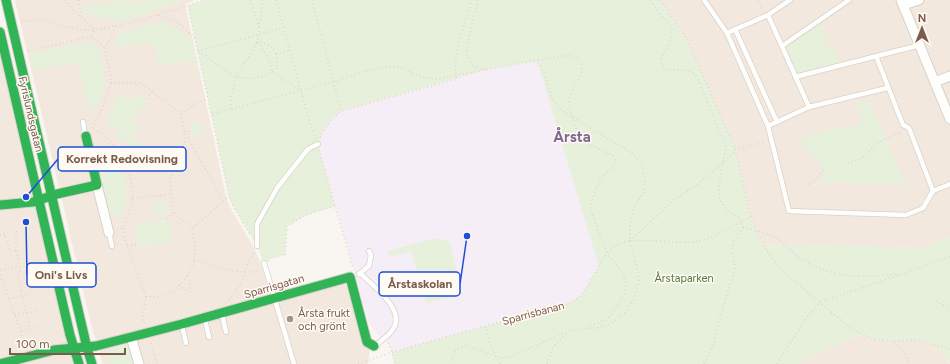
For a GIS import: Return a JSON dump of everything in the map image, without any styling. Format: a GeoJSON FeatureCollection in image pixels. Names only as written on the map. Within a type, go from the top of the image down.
{"type":"FeatureCollection","features":[{"type":"Feature","properties":{"kind":"main road","name":"Fyrislundsgatan"},"geometry":{"type":"LineString","coordinates":[[6,0],[86,348],[92,364]]}},
{"type":"Feature","properties":{"kind":"main road","name":"Fyrislundsgatan"},"geometry":{"type":"LineString","coordinates":[[0,32],[78,364]]}},
{"type":"Feature","properties":{"kind":"main road"},"geometry":{"type":"LineString","coordinates":[[0,205],[39,201],[57,194],[97,185],[86,136]]}},
{"type":"Feature","properties":{"kind":"main road"},"geometry":{"type":"LineString","coordinates":[[352,276],[354,305],[359,325],[367,342],[373,345]]}},
{"type":"Feature","properties":{"kind":"main road","name":"Sparrisgatan"},"geometry":{"type":"LineString","coordinates":[[0,364],[73,347],[86,348],[131,337],[145,329],[182,324],[275,299],[352,276]]}},
{"type":"Feature","properties":{"kind":"street"},"geometry":{"type":"LineString","coordinates":[[919,0],[902,3],[950,120]]}},
{"type":"Feature","properties":{"kind":"street"},"geometry":{"type":"LineString","coordinates":[[935,82],[950,76]]}},
{"type":"Feature","properties":{"kind":"street"},"geometry":{"type":"LineString","coordinates":[[97,185],[109,233]]}},
{"type":"Feature","properties":{"kind":"street"},"geometry":{"type":"LineString","coordinates":[[131,337],[140,364]]}},
{"type":"Feature","properties":{"kind":"lane"},"geometry":{"type":"LineString","coordinates":[[704,0],[728,33],[768,126],[789,212],[906,215],[923,208],[932,191],[950,184]]}},
{"type":"Feature","properties":{"kind":"lane"},"geometry":{"type":"LineString","coordinates":[[728,33],[767,15],[790,0]]}},
{"type":"Feature","properties":{"kind":"lane"},"geometry":{"type":"LineString","coordinates":[[782,46],[849,0]]}},
{"type":"Feature","properties":{"kind":"lane"},"geometry":{"type":"LineString","coordinates":[[767,15],[809,107]]}},
{"type":"Feature","properties":{"kind":"lane"},"geometry":{"type":"LineString","coordinates":[[735,29],[777,122]]}},
{"type":"Feature","properties":{"kind":"lane"},"geometry":{"type":"LineString","coordinates":[[796,77],[920,45]]}},
{"type":"Feature","properties":{"kind":"lane"},"geometry":{"type":"LineString","coordinates":[[876,56],[903,125],[909,128],[932,191]]}},
{"type":"Feature","properties":{"kind":"lane"},"geometry":{"type":"LineString","coordinates":[[768,126],[809,107],[888,88]]}},
{"type":"Feature","properties":{"kind":"lane"},"geometry":{"type":"LineString","coordinates":[[82,122],[86,136]]}},
{"type":"Feature","properties":{"kind":"lane"},"geometry":{"type":"LineString","coordinates":[[257,246],[258,224],[277,188],[308,149],[318,144]]}},
{"type":"Feature","properties":{"kind":"lane"},"geometry":{"type":"LineString","coordinates":[[109,233],[112,246]]}},
{"type":"Feature","properties":{"kind":"lane"},"geometry":{"type":"LineString","coordinates":[[352,276],[361,274],[369,266],[369,251]]}},
{"type":"Feature","properties":{"kind":"lane"},"geometry":{"type":"LineString","coordinates":[[264,263],[294,364]]}},
{"type":"Feature","properties":{"kind":"lane"},"geometry":{"type":"LineString","coordinates":[[361,274],[392,306],[395,313],[396,322],[393,329],[383,339],[373,345],[362,347]]}},
{"type":"Feature","properties":{"kind":"lane"},"geometry":{"type":"LineString","coordinates":[[221,314],[226,332]]}},
{"type":"Feature","properties":{"kind":"lane"},"geometry":{"type":"LineString","coordinates":[[205,318],[209,337]]}},
{"type":"Feature","properties":{"kind":"lane"},"geometry":{"type":"LineString","coordinates":[[182,324],[186,343]]}},
{"type":"Feature","properties":{"kind":"path"},"geometry":{"type":"LineString","coordinates":[[65,0],[95,29]]}},
{"type":"Feature","properties":{"kind":"path"},"geometry":{"type":"LineString","coordinates":[[79,0],[81,17]]}},
{"type":"Feature","properties":{"kind":"path"},"geometry":{"type":"LineString","coordinates":[[19,22],[40,19],[62,26],[83,30],[95,29],[157,15],[204,0]]}},
{"type":"Feature","properties":{"kind":"path"},"geometry":{"type":"LineString","coordinates":[[250,0],[254,17],[259,27]]}},
{"type":"Feature","properties":{"kind":"path"},"geometry":{"type":"LineString","coordinates":[[231,109],[231,96],[236,77],[244,63],[255,49],[259,35],[263,0]]}},
{"type":"Feature","properties":{"kind":"path"},"geometry":{"type":"LineString","coordinates":[[276,0],[309,120],[318,144],[352,276]]}},
{"type":"Feature","properties":{"kind":"path"},"geometry":{"type":"LineString","coordinates":[[312,0],[341,111]]}},
{"type":"Feature","properties":{"kind":"path"},"geometry":{"type":"LineString","coordinates":[[318,144],[324,128],[332,117],[341,111],[457,79],[456,52],[472,0]]}},
{"type":"Feature","properties":{"kind":"path"},"geometry":{"type":"LineString","coordinates":[[478,0],[466,51],[468,59],[473,66],[480,69],[489,69]]}},
{"type":"Feature","properties":{"kind":"path"},"geometry":{"type":"LineString","coordinates":[[650,0],[671,26],[673,33],[663,53],[661,64],[666,69],[691,71],[696,74],[726,147],[719,186],[720,200],[723,206],[728,211],[740,218],[743,227],[773,236],[802,260],[816,267],[835,274],[868,277],[904,274]]}},
{"type":"Feature","properties":{"kind":"path"},"geometry":{"type":"LineString","coordinates":[[660,0],[687,39],[736,151],[751,217],[757,232],[768,253],[781,270],[854,330],[872,339],[893,341],[917,340],[950,349]]}},
{"type":"Feature","properties":{"kind":"path"},"geometry":{"type":"LineString","coordinates":[[758,0],[767,15]]}},
{"type":"Feature","properties":{"kind":"path"},"geometry":{"type":"LineString","coordinates":[[188,6],[229,196],[235,210],[257,246],[247,265],[242,281],[227,303]]}},
{"type":"Feature","properties":{"kind":"path"},"geometry":{"type":"LineString","coordinates":[[157,15],[180,24],[196,39]]}},
{"type":"Feature","properties":{"kind":"path"},"geometry":{"type":"LineString","coordinates":[[106,49],[116,25]]}},
{"type":"Feature","properties":{"kind":"path"},"geometry":{"type":"LineString","coordinates":[[198,51],[284,28]]}},
{"type":"Feature","properties":{"kind":"path"},"geometry":{"type":"LineString","coordinates":[[91,37],[95,29]]}},
{"type":"Feature","properties":{"kind":"path"},"geometry":{"type":"LineString","coordinates":[[28,51],[91,37],[103,45],[106,49],[111,83],[103,107],[86,136]]}},
{"type":"Feature","properties":{"kind":"path"},"geometry":{"type":"LineString","coordinates":[[257,42],[264,50],[270,62],[272,72],[301,91]]}},
{"type":"Feature","properties":{"kind":"path"},"geometry":{"type":"LineString","coordinates":[[198,51],[222,69],[236,77],[251,79],[272,72],[277,68],[275,51],[267,43],[257,42]]}},
{"type":"Feature","properties":{"kind":"path"},"geometry":{"type":"LineString","coordinates":[[276,54],[290,50]]}},
{"type":"Feature","properties":{"kind":"path"},"geometry":{"type":"LineString","coordinates":[[212,114],[301,91],[382,67],[399,67],[422,77],[438,79],[570,55],[578,58],[582,65],[582,72],[569,98],[569,105],[577,132],[581,137],[587,143],[615,156],[616,161],[614,167],[602,177],[590,209],[607,253],[623,273],[626,282],[625,293],[612,314],[606,320],[597,324],[569,331],[510,358],[501,358],[464,345],[455,351],[450,364]]}},
{"type":"Feature","properties":{"kind":"path"},"geometry":{"type":"LineString","coordinates":[[534,61],[539,64],[545,74],[552,98],[561,110],[632,153],[641,163],[645,178],[644,192],[635,206],[630,226],[630,241],[639,279],[635,297],[626,311],[611,324],[596,328],[582,328]]}},
{"type":"Feature","properties":{"kind":"path"},"geometry":{"type":"LineString","coordinates":[[111,83],[141,83],[181,114],[184,131],[186,148],[170,178],[171,194],[173,212],[192,228],[194,237],[194,260],[187,274],[173,290],[166,295],[146,297]]}},
{"type":"Feature","properties":{"kind":"path"},"geometry":{"type":"LineString","coordinates":[[146,99],[152,91]]}},
{"type":"Feature","properties":{"kind":"path"},"geometry":{"type":"LineString","coordinates":[[181,114],[208,98]]}},
{"type":"Feature","properties":{"kind":"path"},"geometry":{"type":"LineString","coordinates":[[92,128],[107,138],[128,164]]}},
{"type":"Feature","properties":{"kind":"path"},"geometry":{"type":"LineString","coordinates":[[848,163],[862,158],[879,142],[909,128]]}},
{"type":"Feature","properties":{"kind":"path"},"geometry":{"type":"LineString","coordinates":[[184,131],[190,131]]}},
{"type":"Feature","properties":{"kind":"path"},"geometry":{"type":"LineString","coordinates":[[184,131],[223,200]]}},
{"type":"Feature","properties":{"kind":"path"},"geometry":{"type":"LineString","coordinates":[[630,241],[675,199],[697,185],[736,151],[772,141]]}},
{"type":"Feature","properties":{"kind":"path"},"geometry":{"type":"LineString","coordinates":[[131,152],[128,164],[133,198],[123,228],[127,245],[146,297],[143,314],[145,329],[157,364]]}},
{"type":"Feature","properties":{"kind":"path"},"geometry":{"type":"LineString","coordinates":[[805,187],[816,179],[824,170]]}},
{"type":"Feature","properties":{"kind":"path"},"geometry":{"type":"LineString","coordinates":[[133,198],[171,194]]}},
{"type":"Feature","properties":{"kind":"path"},"geometry":{"type":"LineString","coordinates":[[160,196],[161,200]]}},
{"type":"Feature","properties":{"kind":"path"},"geometry":{"type":"LineString","coordinates":[[192,228],[229,196]]}},
{"type":"Feature","properties":{"kind":"path"},"geometry":{"type":"LineString","coordinates":[[285,255],[287,226],[306,215],[335,206]]}},
{"type":"Feature","properties":{"kind":"path"},"geometry":{"type":"LineString","coordinates":[[167,219],[173,212]]}},
{"type":"Feature","properties":{"kind":"path","name":"Sparrisbanan"},"geometry":{"type":"LineString","coordinates":[[358,364],[392,352],[569,303],[581,296],[607,253],[614,246],[621,243],[648,240],[680,243],[699,241],[713,236],[751,217]]}},
{"type":"Feature","properties":{"kind":"path"},"geometry":{"type":"LineString","coordinates":[[704,364],[713,346],[720,317],[733,276],[735,266],[732,251],[734,241],[743,227]]}},
{"type":"Feature","properties":{"kind":"path"},"geometry":{"type":"LineString","coordinates":[[109,233],[123,228]]}},
{"type":"Feature","properties":{"kind":"path"},"geometry":{"type":"LineString","coordinates":[[16,231],[16,250],[20,266],[18,277],[30,329]]}},
{"type":"Feature","properties":{"kind":"path"},"geometry":{"type":"LineString","coordinates":[[0,235],[5,234],[10,251],[16,250]]}},
{"type":"Feature","properties":{"kind":"path"},"geometry":{"type":"LineString","coordinates":[[127,245],[137,245]]}},
{"type":"Feature","properties":{"kind":"path"},"geometry":{"type":"LineString","coordinates":[[777,364],[806,318],[820,302],[950,257]]}},
{"type":"Feature","properties":{"kind":"path"},"geometry":{"type":"LineString","coordinates":[[194,260],[236,272],[245,273],[266,270]]}},
{"type":"Feature","properties":{"kind":"path"},"geometry":{"type":"LineString","coordinates":[[0,270],[20,266]]}},
{"type":"Feature","properties":{"kind":"path"},"geometry":{"type":"LineString","coordinates":[[178,284],[189,292],[190,284],[187,274]]}},
{"type":"Feature","properties":{"kind":"path"},"geometry":{"type":"LineString","coordinates":[[0,275],[22,331],[30,357]]}},
{"type":"Feature","properties":{"kind":"path"},"geometry":{"type":"LineString","coordinates":[[9,298],[30,294]]}},
{"type":"Feature","properties":{"kind":"path"},"geometry":{"type":"LineString","coordinates":[[936,301],[950,308]]}},
{"type":"Feature","properties":{"kind":"path"},"geometry":{"type":"LineString","coordinates":[[15,315],[37,311]]}},
{"type":"Feature","properties":{"kind":"path"},"geometry":{"type":"LineString","coordinates":[[485,326],[500,364]]}},
{"type":"Feature","properties":{"kind":"path"},"geometry":{"type":"LineString","coordinates":[[22,331],[38,327]]}},
{"type":"Feature","properties":{"kind":"path"},"geometry":{"type":"LineString","coordinates":[[547,364],[554,347],[567,333]]}},
{"type":"Feature","properties":{"kind":"path"},"geometry":{"type":"LineString","coordinates":[[383,339],[388,342],[395,364]]}},
{"type":"Feature","properties":{"kind":"path"},"geometry":{"type":"LineString","coordinates":[[893,341],[901,348],[910,364]]}},
{"type":"Feature","properties":{"kind":"shaded area"},"geometry":{"type":"Polygon","coordinates":[[[15,0],[194,0],[185,4],[226,197],[232,211],[254,248],[261,264],[272,303],[348,281],[370,348],[368,364],[103,364],[92,328],[15,0]]]}},
{"type":"Feature","properties":{"kind":"shaded area"},"geometry":{"type":"Polygon","coordinates":[[[660,0],[950,0],[950,237],[922,248],[763,244],[751,217],[735,149],[687,39],[660,0]]]}},
{"type":"Feature","properties":{"kind":"shaded area"},"geometry":{"type":"Polygon","coordinates":[[[0,53],[73,364],[0,364],[0,53]]]}},
{"type":"Feature","properties":{"kind":"shaded area"},"geometry":{"type":"Polygon","coordinates":[[[537,61],[599,267],[581,295],[569,303],[392,352],[388,342],[377,334],[369,323],[318,144],[324,128],[332,117],[341,111],[489,69],[537,61]]]}},
{"type":"Feature","properties":{"kind":"shaded area"},"geometry":{"type":"Polygon","coordinates":[[[862,334],[872,339],[893,341],[917,340],[933,344],[950,364],[795,364],[862,334]]]}},
{"type":"Feature","properties":{"kind":"green space"},"geometry":{"type":"Polygon","coordinates":[[[129,0],[138,3],[149,0],[180,0],[177,3],[133,18],[119,20],[104,18],[80,10],[80,7],[129,0]]]}},
{"type":"Feature","properties":{"kind":"green space","name":"Årstaparken"},"geometry":{"type":"Polygon","coordinates":[[[204,0],[660,0],[687,39],[727,128],[735,149],[751,217],[763,244],[922,248],[950,237],[950,363],[932,344],[917,340],[893,341],[872,339],[862,334],[795,364],[395,364],[392,352],[569,303],[581,295],[599,267],[537,61],[489,69],[341,111],[333,117],[324,128],[318,144],[335,206],[306,215],[287,226],[285,255],[270,259],[270,261],[264,263],[257,246],[232,204],[229,196],[188,6],[204,0]]]}},
{"type":"Feature","properties":{"kind":"green space"},"geometry":{"type":"Polygon","coordinates":[[[162,22],[182,32],[193,40],[197,61],[158,64],[154,43],[114,47],[120,32],[162,22]]]}},
{"type":"Feature","properties":{"kind":"green space"},"geometry":{"type":"Polygon","coordinates":[[[822,24],[829,40],[823,43],[826,49],[832,46],[841,65],[795,77],[782,46],[822,24]]]}},
{"type":"Feature","properties":{"kind":"green space"},"geometry":{"type":"Polygon","coordinates":[[[79,43],[91,43],[99,50],[106,82],[99,105],[89,110],[78,62],[44,69],[31,67],[31,54],[79,43]]]}},
{"type":"Feature","properties":{"kind":"green space"},"geometry":{"type":"Polygon","coordinates":[[[121,95],[126,98],[144,96],[148,101],[131,120],[136,123],[138,128],[137,133],[132,135],[139,140],[142,145],[139,150],[134,153],[127,149],[127,138],[122,141],[116,137],[115,134],[118,128],[117,126],[113,127],[108,124],[106,120],[113,107],[115,98],[121,95]]]}},
{"type":"Feature","properties":{"kind":"green space"},"geometry":{"type":"Polygon","coordinates":[[[856,100],[870,103],[906,184],[820,182],[823,170],[820,163],[801,144],[799,140],[829,130],[861,125],[856,100]]]}},
{"type":"Feature","properties":{"kind":"green space"},"geometry":{"type":"Polygon","coordinates":[[[194,122],[200,122],[204,126],[204,132],[200,136],[194,136],[190,132],[190,126],[194,122]]]}},
{"type":"Feature","properties":{"kind":"green space"},"geometry":{"type":"Polygon","coordinates":[[[102,142],[123,165],[127,198],[120,219],[110,216],[96,152],[102,142]]]}},
{"type":"Feature","properties":{"kind":"green space"},"geometry":{"type":"Polygon","coordinates":[[[161,200],[168,205],[169,208],[164,215],[161,216],[154,211],[153,208],[158,201],[161,200]]]}},
{"type":"Feature","properties":{"kind":"green space"},"geometry":{"type":"Polygon","coordinates":[[[169,219],[172,242],[137,247],[134,224],[169,219]]]}},
{"type":"Feature","properties":{"kind":"green space"},"geometry":{"type":"Polygon","coordinates":[[[436,238],[449,241],[462,294],[426,303],[411,251],[389,257],[388,251],[436,238]]]}},
{"type":"Feature","properties":{"kind":"green space"},"geometry":{"type":"Polygon","coordinates":[[[130,345],[136,364],[111,364],[108,351],[130,345]]]}},
{"type":"Feature","properties":{"kind":"traffic: fast"},"geometry":{"type":"LineString","coordinates":[[6,0],[92,364]]}},
{"type":"Feature","properties":{"kind":"traffic: fast"},"geometry":{"type":"LineString","coordinates":[[0,32],[70,335],[79,364]]}},
{"type":"Feature","properties":{"kind":"traffic: fast"},"geometry":{"type":"LineString","coordinates":[[0,205],[33,202],[57,194],[97,185],[86,136]]}},
{"type":"Feature","properties":{"kind":"traffic: fast"},"geometry":{"type":"LineString","coordinates":[[0,364],[54,350],[96,346],[182,324],[350,277],[367,342],[374,346]]}},
{"type":"Feature","properties":{"kind":"place","name":"Korrekt Redovisning"},"geometry":{"type":"Point","coordinates":[26,197]}},
{"type":"Feature","properties":{"kind":"place","name":"Oni's Livs"},"geometry":{"type":"Point","coordinates":[26,222]}},
{"type":"Feature","properties":{"kind":"place","name":"Årstaskolan"},"geometry":{"type":"Point","coordinates":[467,236]}},
{"type":"Feature","properties":{"kind":"place","name":"Årsta frukt och grönt"},"geometry":{"type":"Point","coordinates":[290,319]}},
{"type":"Feature","properties":{"kind":"district","name":"Årsta"},"geometry":{"type":"Point","coordinates":[572,137]}}]}
